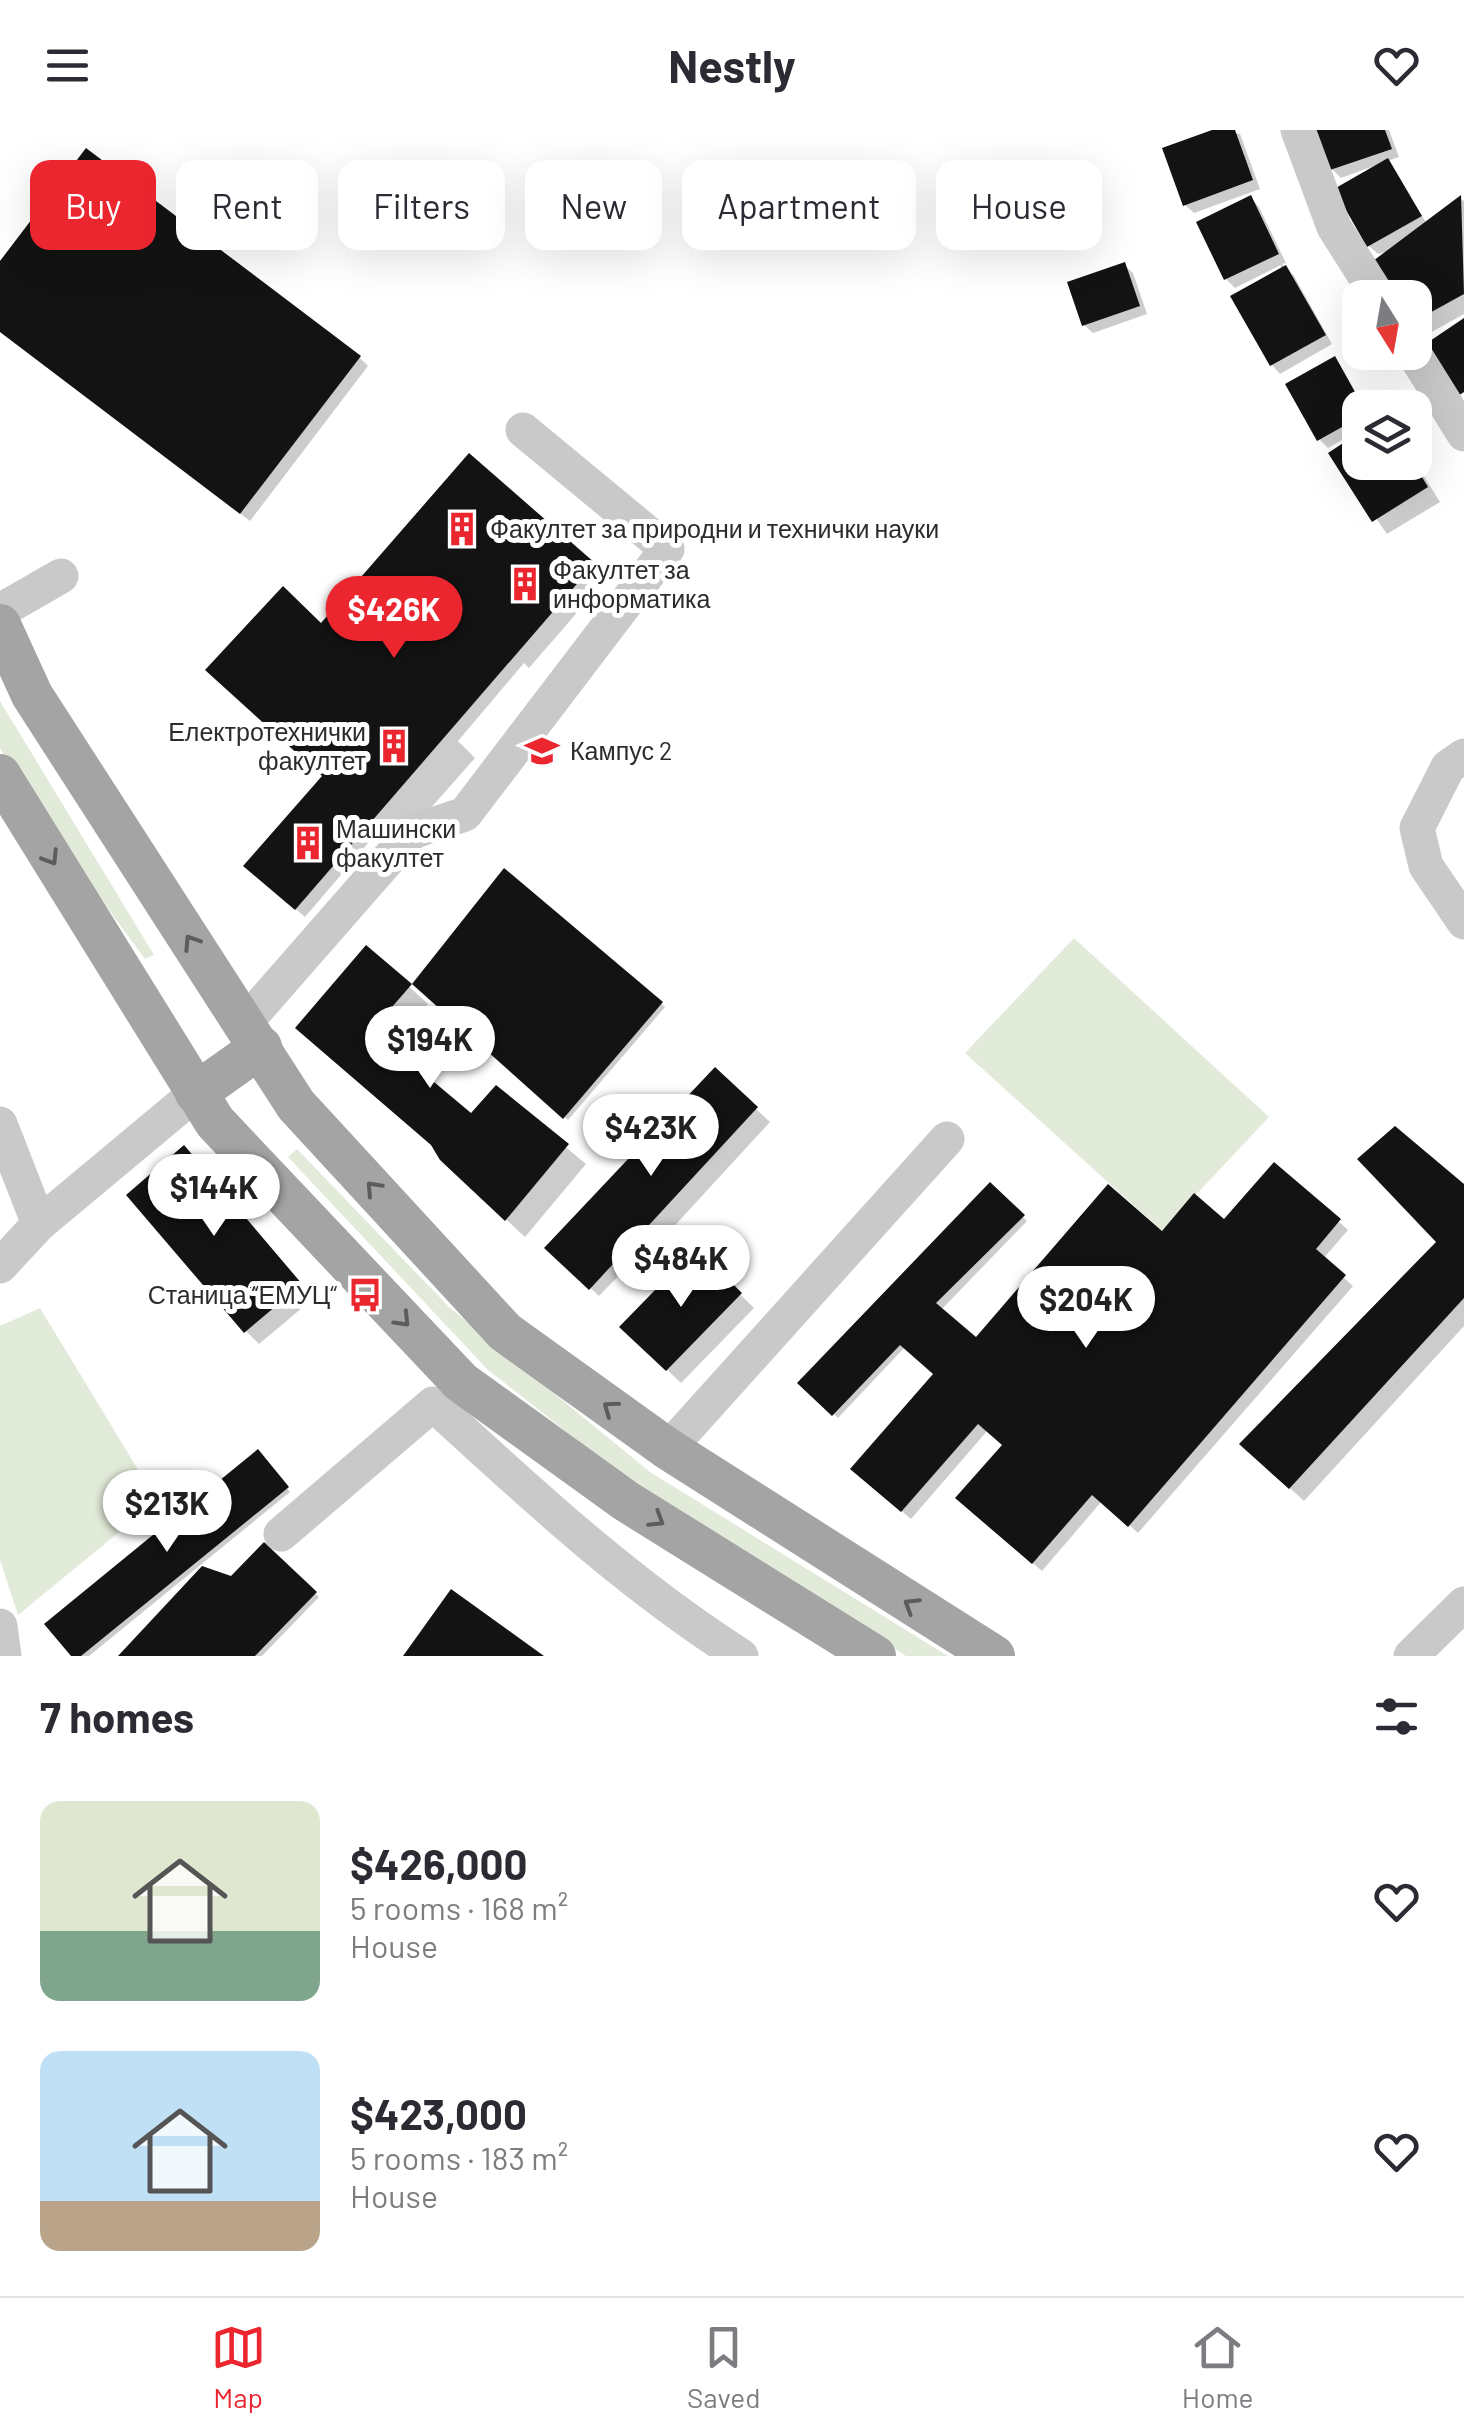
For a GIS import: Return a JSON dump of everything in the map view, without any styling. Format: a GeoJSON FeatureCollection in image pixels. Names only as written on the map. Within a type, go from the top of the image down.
{"type":"FeatureCollection","features":[{"type":"Feature","properties":{"kind":"main road"},"geometry":{"type":"LineString","coordinates":[[0,625],[32,695],[296,1105],[505,1332],[668,1449],[994,1656]]}},
{"type":"Feature","properties":{"kind":"main road"},"geometry":{"type":"LineString","coordinates":[[0,775],[215,1122],[461,1382],[626,1501],[875,1656]]}},
{"type":"Feature","properties":{"kind":"main road"},"geometry":{"type":"LineString","coordinates":[[196,1092],[252,1035]]}},
{"type":"Feature","properties":{"kind":"street"},"geometry":{"type":"LineString","coordinates":[[1298,130],[1334,227],[1367,280]]}},
{"type":"Feature","properties":{"kind":"street"},"geometry":{"type":"LineString","coordinates":[[1424,370],[1464,434]]}},
{"type":"Feature","properties":{"kind":"street"},"geometry":{"type":"LineString","coordinates":[[252,1035],[412,832],[465,814],[667,549],[523,430]]}},
{"type":"Feature","properties":{"kind":"street"},"geometry":{"type":"LineString","coordinates":[[0,611],[61,576]]}},
{"type":"Feature","properties":{"kind":"street"},"geometry":{"type":"LineString","coordinates":[[1464,756],[1448,767],[1416,828],[1426,866],[1464,922]]}},
{"type":"Feature","properties":{"kind":"street"},"geometry":{"type":"LineString","coordinates":[[0,1266],[39,1224],[196,1092]]}},
{"type":"Feature","properties":{"kind":"street"},"geometry":{"type":"LineString","coordinates":[[0,1124],[39,1224]]}},
{"type":"Feature","properties":{"kind":"street"},"geometry":{"type":"LineString","coordinates":[[668,1449],[947,1138]]}},
{"type":"Feature","properties":{"kind":"street"},"geometry":{"type":"LineString","coordinates":[[282,1534],[434,1404],[541,1504],[670,1611],[741,1656]]}},
{"type":"Feature","properties":{"kind":"street"},"geometry":{"type":"LineString","coordinates":[[1410,1656],[1464,1604]]}},
{"type":"Feature","properties":{"kind":"street"},"geometry":{"type":"LineString","coordinates":[[0,1626],[4,1656]]}},
{"type":"Feature","properties":{"kind":"green space"},"geometry":{"type":"Polygon","coordinates":[[[0,701],[154,955],[145,959],[24,794],[0,748],[0,701]]]}},
{"type":"Feature","properties":{"kind":"green space"},"geometry":{"type":"Polygon","coordinates":[[[1074,938],[1269,1117],[1162,1231],[965,1053],[1074,938]]]}},
{"type":"Feature","properties":{"kind":"green space"},"geometry":{"type":"Polygon","coordinates":[[[297,1149],[449,1307],[650,1472],[948,1656],[906,1656],[635,1486],[487,1369],[288,1157],[297,1149]]]}},
{"type":"Feature","properties":{"kind":"green space"},"geometry":{"type":"Polygon","coordinates":[[[40,1308],[157,1501],[18,1615],[0,1560],[0,1326],[40,1308]]]}},
{"type":"Feature","properties":{"kind":"building"},"geometry":{"type":"Polygon","coordinates":[[[1212,130],[1235,130],[1253,180],[1183,206],[1162,148],[1212,130]]]}},
{"type":"Feature","properties":{"kind":"building"},"geometry":{"type":"Polygon","coordinates":[[[1316,130],[1385,130],[1392,149],[1330,170],[1316,130]]]}},
{"type":"Feature","properties":{"kind":"building"},"geometry":{"type":"Polygon","coordinates":[[[86,148],[102,160],[77,160],[86,148]]]}},
{"type":"Feature","properties":{"kind":"building"},"geometry":{"type":"Polygon","coordinates":[[[1388,158],[1422,216],[1367,247],[1334,189],[1388,158]]]}},
{"type":"Feature","properties":{"kind":"building"},"geometry":{"type":"Polygon","coordinates":[[[1251,195],[1279,254],[1224,280],[1196,222],[1251,195]]]}},
{"type":"Feature","properties":{"kind":"building"},"geometry":{"type":"Polygon","coordinates":[[[1461,195],[1464,294],[1432,312],[1432,280],[1386,280],[1373,261],[1461,195]]]}},
{"type":"Feature","properties":{"kind":"building"},"geometry":{"type":"Polygon","coordinates":[[[156,201],[176,216],[176,250],[221,250],[361,356],[240,514],[0,332],[0,261],[30,222],[30,250],[156,250],[156,201]]]}},
{"type":"Feature","properties":{"kind":"building"},"geometry":{"type":"Polygon","coordinates":[[[1125,262],[1140,306],[1082,326],[1067,282],[1125,262]]]}},
{"type":"Feature","properties":{"kind":"building"},"geometry":{"type":"Polygon","coordinates":[[[1286,265],[1326,335],[1270,366],[1230,296],[1286,265]]]}},
{"type":"Feature","properties":{"kind":"building"},"geometry":{"type":"Polygon","coordinates":[[[1464,318],[1464,392],[1455,398],[1432,364],[1432,340],[1464,318]]]}},
{"type":"Feature","properties":{"kind":"building"},"geometry":{"type":"Polygon","coordinates":[[[1335,356],[1354,390],[1342,390],[1342,427],[1317,441],[1285,384],[1335,356]]]}},
{"type":"Feature","properties":{"kind":"building"},"geometry":{"type":"Polygon","coordinates":[[[1342,444],[1342,475],[1328,453],[1342,444]]]}},
{"type":"Feature","properties":{"kind":"building"},"geometry":{"type":"Polygon","coordinates":[[[469,453],[595,563],[295,910],[243,866],[322,776],[205,670],[283,586],[321,623],[469,453]]]}},
{"type":"Feature","properties":{"kind":"building"},"geometry":{"type":"Polygon","coordinates":[[[1345,480],[1424,480],[1428,487],[1372,522],[1345,480]]]}},
{"type":"Feature","properties":{"kind":"building"},"geometry":{"type":"Polygon","coordinates":[[[504,868],[663,1002],[563,1119],[412,984],[504,868]]]}},
{"type":"Feature","properties":{"kind":"building"},"geometry":{"type":"Polygon","coordinates":[[[366,945],[412,984],[372,1030],[471,1113],[496,1085],[569,1144],[505,1221],[440,1160],[431,1145],[295,1028],[366,945]]]}},
{"type":"Feature","properties":{"kind":"building"},"geometry":{"type":"Polygon","coordinates":[[[715,1067],[758,1107],[589,1290],[544,1248],[715,1067]]]}},
{"type":"Feature","properties":{"kind":"building"},"geometry":{"type":"Polygon","coordinates":[[[1395,1126],[1464,1184],[1464,1298],[1289,1489],[1239,1444],[1436,1242],[1357,1159],[1395,1126]]]}},
{"type":"Feature","properties":{"kind":"building"},"geometry":{"type":"Polygon","coordinates":[[[184,1145],[302,1284],[244,1333],[126,1195],[184,1145]]]}},
{"type":"Feature","properties":{"kind":"building"},"geometry":{"type":"Polygon","coordinates":[[[1274,1162],[1341,1219],[1316,1249],[1346,1275],[1128,1527],[1092,1495],[1032,1564],[955,1498],[1002,1445],[978,1424],[901,1512],[850,1469],[933,1374],[900,1345],[832,1416],[797,1383],[990,1182],[1025,1215],[936,1303],[976,1337],[1108,1184],[1162,1231],[1194,1193],[1224,1219],[1274,1162]]]}},
{"type":"Feature","properties":{"kind":"building"},"geometry":{"type":"Polygon","coordinates":[[[696,1248],[742,1293],[666,1371],[619,1327],[696,1248]]]}},
{"type":"Feature","properties":{"kind":"building"},"geometry":{"type":"Polygon","coordinates":[[[258,1449],[289,1487],[81,1656],[71,1656],[44,1624],[258,1449]]]}},
{"type":"Feature","properties":{"kind":"building"},"geometry":{"type":"Polygon","coordinates":[[[264,1542],[317,1592],[255,1656],[118,1656],[202,1566],[231,1576],[264,1542]]]}},
{"type":"Feature","properties":{"kind":"building"},"geometry":{"type":"Polygon","coordinates":[[[451,1589],[544,1656],[403,1656],[451,1589]]]}},
{"type":"Feature","properties":{"kind":"place","name":"Факултет за природни и технички науки"},"geometry":{"type":"Point","coordinates":[462,529]}},
{"type":"Feature","properties":{"kind":"place","name":"Факултет за информатика"},"geometry":{"type":"Point","coordinates":[525,584]}},
{"type":"Feature","properties":{"kind":"place","name":"Електротехнички факултет"},"geometry":{"type":"Point","coordinates":[394,746]}},
{"type":"Feature","properties":{"kind":"place","name":"Кампус 2"},"geometry":{"type":"Point","coordinates":[542,751]}},
{"type":"Feature","properties":{"kind":"place","name":"Машински факултет"},"geometry":{"type":"Point","coordinates":[308,843]}},
{"type":"Feature","properties":{"kind":"place","name":"Станица “ЕМУЦ“"},"geometry":{"type":"Point","coordinates":[365,1295]}}]}
